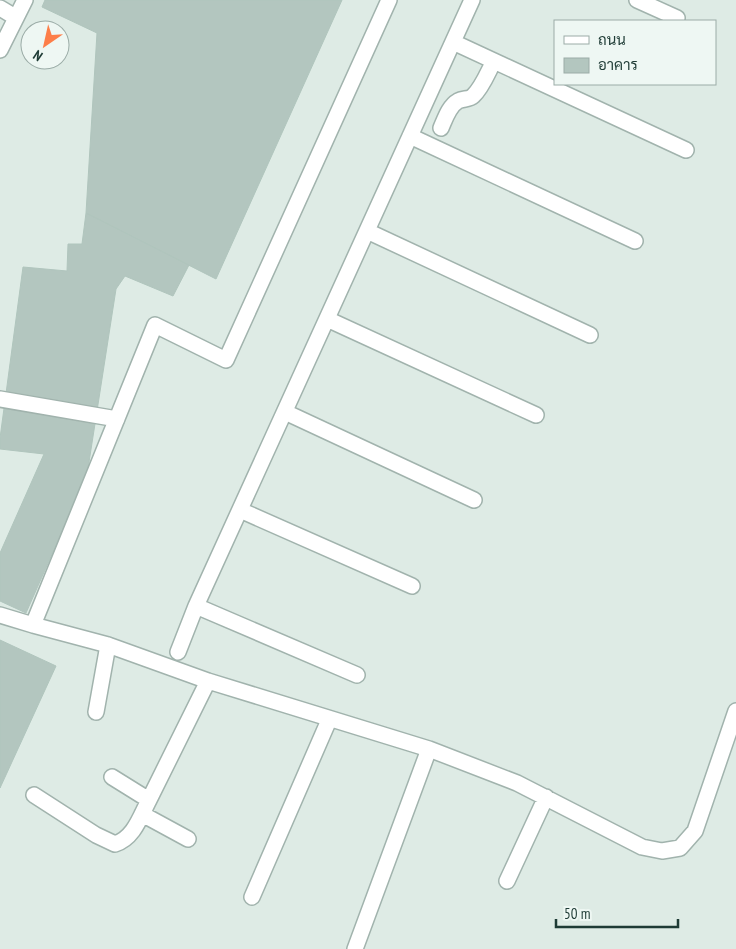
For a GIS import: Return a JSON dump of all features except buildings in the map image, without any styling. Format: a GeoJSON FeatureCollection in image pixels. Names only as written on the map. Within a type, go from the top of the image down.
{"type":"FeatureCollection","features":[{"type":"Feature","properties":{"kind":"street"},"geometry":{"type":"LineString","coordinates":[[0,50],[25,0]]}},
{"type":"Feature","properties":{"kind":"street"},"geometry":{"type":"LineString","coordinates":[[33,626],[155,325],[226,360],[389,0]]}},
{"type":"Feature","properties":{"kind":"street"},"geometry":{"type":"LineString","coordinates":[[178,652],[196,606],[472,0]]}},
{"type":"Feature","properties":{"kind":"street"},"geometry":{"type":"LineString","coordinates":[[637,0],[676,18]]}},
{"type":"Feature","properties":{"kind":"street"},"geometry":{"type":"LineString","coordinates":[[0,8],[16,17]]}},
{"type":"Feature","properties":{"kind":"street"},"geometry":{"type":"LineString","coordinates":[[453,42],[686,150]]}},
{"type":"Feature","properties":{"kind":"street"},"geometry":{"type":"LineString","coordinates":[[441,128],[455,103],[459,100],[470,98],[475,94],[494,61]]}},
{"type":"Feature","properties":{"kind":"street"},"geometry":{"type":"LineString","coordinates":[[410,136],[635,241]]}},
{"type":"Feature","properties":{"kind":"street"},"geometry":{"type":"LineString","coordinates":[[368,230],[590,335]]}},
{"type":"Feature","properties":{"kind":"street"},"geometry":{"type":"LineString","coordinates":[[327,319],[536,415]]}},
{"type":"Feature","properties":{"kind":"street"},"geometry":{"type":"LineString","coordinates":[[0,399],[117,419]]}},
{"type":"Feature","properties":{"kind":"street"},"geometry":{"type":"LineString","coordinates":[[285,412],[474,500]]}},
{"type":"Feature","properties":{"kind":"street"},"geometry":{"type":"LineString","coordinates":[[240,510],[412,586]]}},
{"type":"Feature","properties":{"kind":"street"},"geometry":{"type":"LineString","coordinates":[[196,606],[357,675]]}},
{"type":"Feature","properties":{"kind":"street"},"geometry":{"type":"LineString","coordinates":[[0,615],[33,626],[108,645],[208,681],[329,720],[429,749],[518,783],[642,847],[662,851],[680,848],[696,831],[736,711]]}},
{"type":"Feature","properties":{"kind":"street"},"geometry":{"type":"LineString","coordinates":[[96,712],[108,645]]}},
{"type":"Feature","properties":{"kind":"street"},"geometry":{"type":"LineString","coordinates":[[34,795],[96,835],[115,844],[125,841],[135,828],[208,681]]}},
{"type":"Feature","properties":{"kind":"street"},"geometry":{"type":"LineString","coordinates":[[252,897],[329,720]]}},
{"type":"Feature","properties":{"kind":"street"},"geometry":{"type":"LineString","coordinates":[[355,949],[429,749]]}},
{"type":"Feature","properties":{"kind":"street"},"geometry":{"type":"LineString","coordinates":[[112,777],[149,800]]}},
{"type":"Feature","properties":{"kind":"street"},"geometry":{"type":"LineString","coordinates":[[507,882],[546,797]]}},
{"type":"Feature","properties":{"kind":"street"},"geometry":{"type":"LineString","coordinates":[[142,814],[188,839]]}}]}
